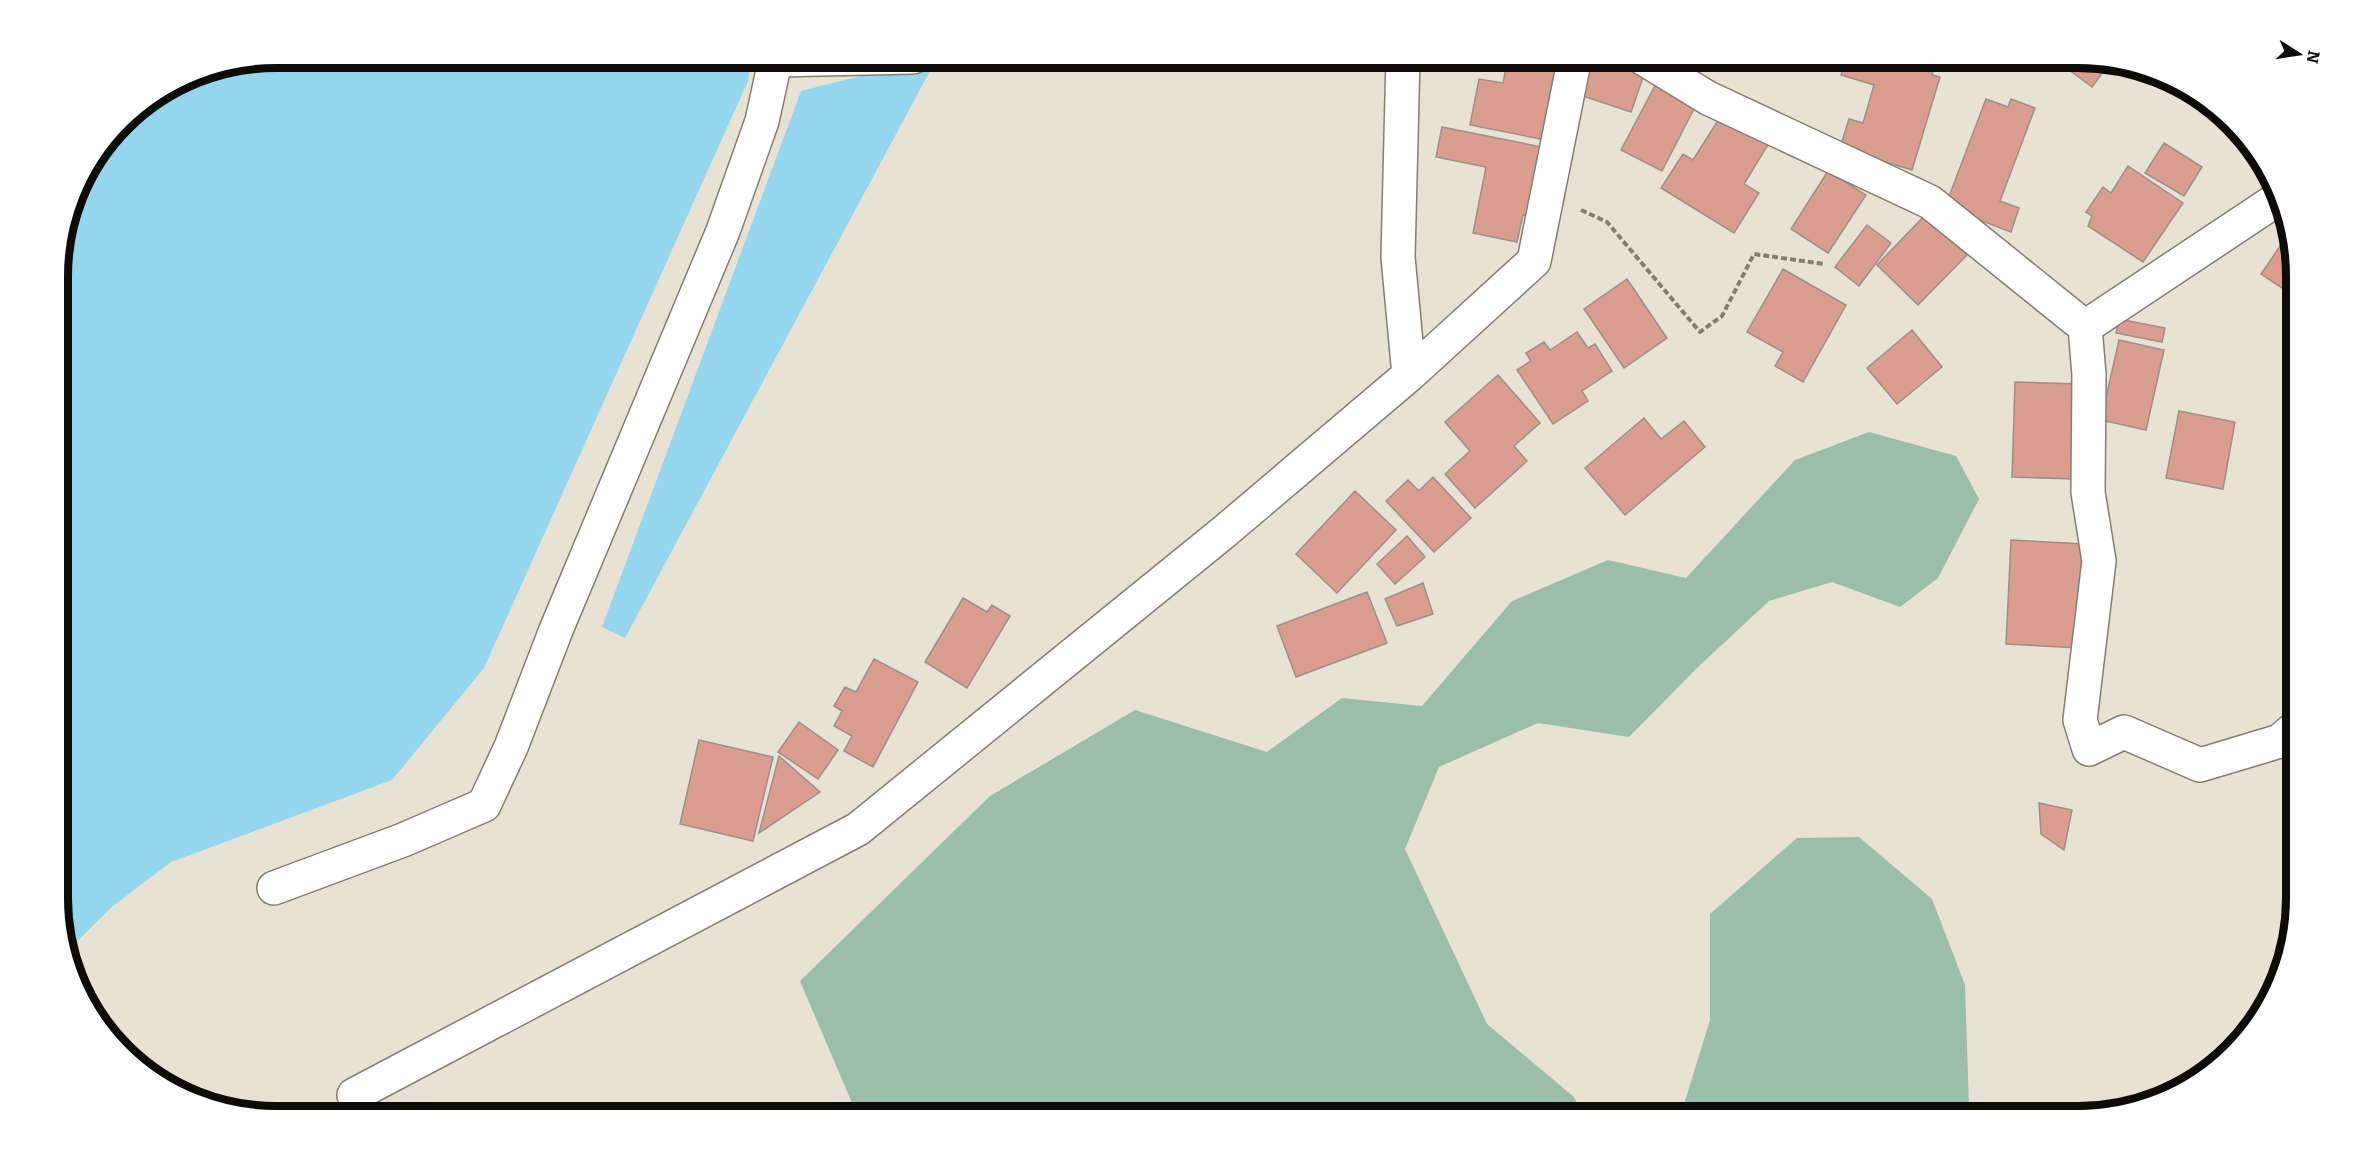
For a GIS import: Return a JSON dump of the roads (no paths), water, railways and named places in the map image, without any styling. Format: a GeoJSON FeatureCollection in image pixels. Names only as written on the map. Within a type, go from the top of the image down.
{"type":"FeatureCollection","features":[{"type":"Feature","properties":{"kind":"street"},"geometry":{"type":"LineString","coordinates":[[274,888],[404,840],[484,806],[511,747],[556,630],[723,231],[762,121],[773,68]]}},
{"type":"Feature","properties":{"kind":"street"},"geometry":{"type":"LineString","coordinates":[[1403,68],[1398,258],[1409,375]]}},
{"type":"Feature","properties":{"kind":"street"},"geometry":{"type":"LineString","coordinates":[[354,1095],[858,829],[1224,532],[1409,375],[1534,261],[1573,68]]}},
{"type":"Feature","properties":{"kind":"street"},"geometry":{"type":"LineString","coordinates":[[1659,68],[1708,98],[1930,202],[2085,327],[2089,375],[2088,492],[2099,561],[2080,720],[2089,749],[2124,732],[2200,765],[2280,741],[2286,735]]}},
{"type":"Feature","properties":{"kind":"street"},"geometry":{"type":"LineString","coordinates":[[2085,327],[2272,203]]}},
{"type":"Feature","properties":{"kind":"water"},"geometry":{"type":"Polygon","coordinates":[[[750,68],[748,81],[484,668],[392,780],[171,862],[113,906],[73,945],[69,926],[68,899],[68,262],[69,248],[83,196],[110,149],[138,119],[171,95],[196,83],[248,69],[750,68]]]}},
{"type":"Feature","properties":{"kind":"water"},"geometry":{"type":"Polygon","coordinates":[[[892,68],[930,71],[625,638],[602,627],[801,91],[892,68]]]}}]}
